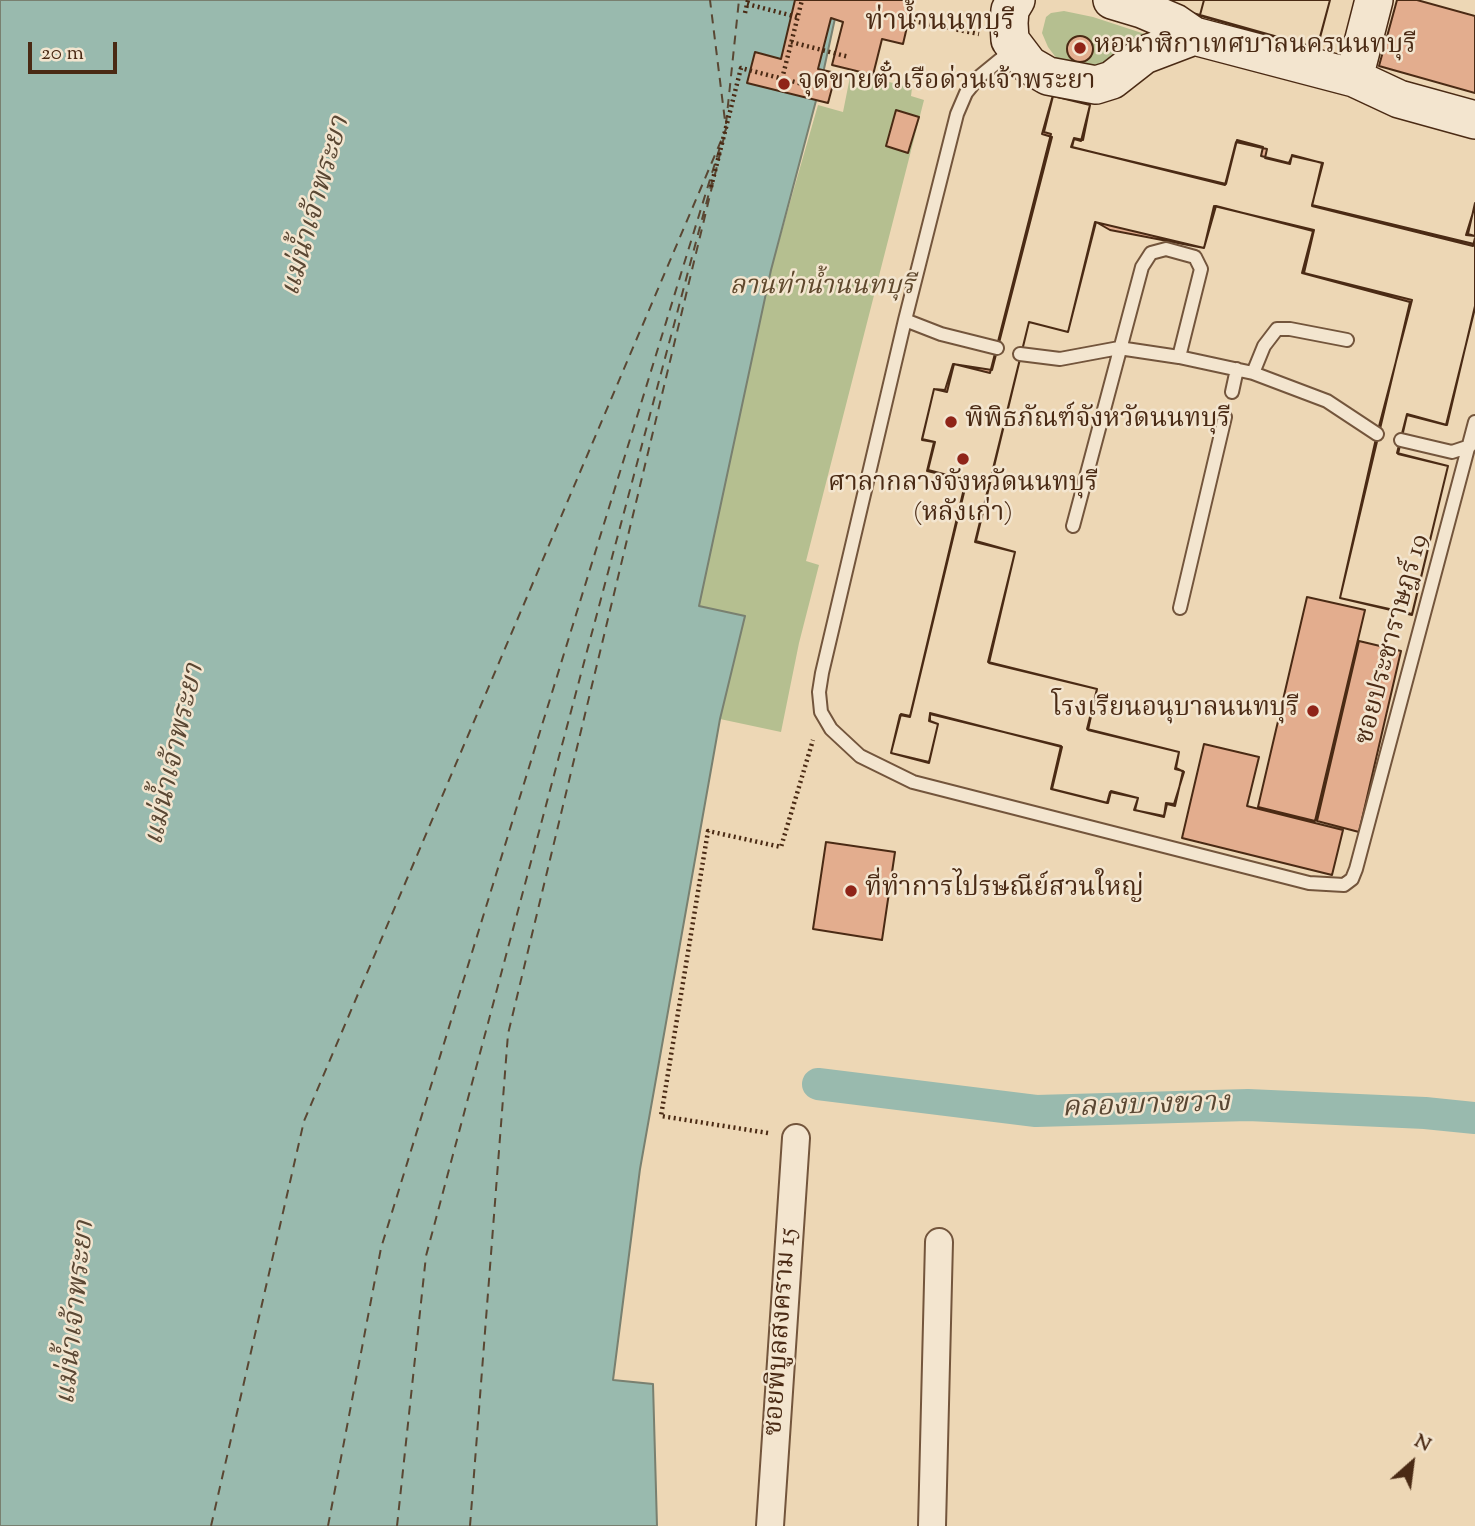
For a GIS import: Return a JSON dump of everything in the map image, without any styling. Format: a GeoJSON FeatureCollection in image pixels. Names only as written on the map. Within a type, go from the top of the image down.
{"type":"FeatureCollection","features":[{"type":"Feature","properties":{"kind":"main road"},"geometry":{"type":"LineString","coordinates":[[1016,0],[1010,10],[1009,23],[1013,44],[1029,65],[1048,76],[1096,85],[1112,80],[1144,55],[1194,36]]}},
{"type":"Feature","properties":{"kind":"main road"},"geometry":{"type":"LineString","coordinates":[[1112,0],[1153,13],[1194,36],[1475,110]]}},
{"type":"Feature","properties":{"kind":"main road"},"geometry":{"type":"LineString","coordinates":[[1354,78],[1374,0]]}},
{"type":"Feature","properties":{"kind":"main road"},"geometry":{"type":"LineString","coordinates":[[1354,78],[1399,99],[1475,120]]}},
{"type":"Feature","properties":{"kind":"street","name":"ซอยพิบูลสงคราม 15"},"geometry":{"type":"LineString","coordinates":[[770,1526],[796,1138]]}},
{"type":"Feature","properties":{"kind":"street"},"geometry":{"type":"LineString","coordinates":[[932,1526],[939,1242]]}},
{"type":"Feature","properties":{"kind":"lane"},"geometry":{"type":"LineString","coordinates":[[821,712],[819,692],[822,673],[905,320],[961,103],[979,77],[1013,44]]}},
{"type":"Feature","properties":{"kind":"lane"},"geometry":{"type":"LineString","coordinates":[[1073,526],[1118,348],[1142,267],[1152,253],[1166,249],[1195,257],[1201,269],[1179,357]]}},
{"type":"Feature","properties":{"kind":"lane"},"geometry":{"type":"LineString","coordinates":[[905,320],[941,334],[997,348]]}},
{"type":"Feature","properties":{"kind":"lane"},"geometry":{"type":"LineString","coordinates":[[1253,373],[1264,346],[1277,330],[1290,329],[1347,340]]}},
{"type":"Feature","properties":{"kind":"lane"},"geometry":{"type":"LineString","coordinates":[[1020,354],[1060,359],[1118,348],[1237,369],[1327,401],[1377,433]]}},
{"type":"Feature","properties":{"kind":"lane"},"geometry":{"type":"LineString","coordinates":[[1232,392],[1237,369]]}},
{"type":"Feature","properties":{"kind":"lane"},"geometry":{"type":"LineString","coordinates":[[1180,608],[1225,417]]}},
{"type":"Feature","properties":{"kind":"lane","name":"ซอยประชาราษฎร์ 19"},"geometry":{"type":"LineString","coordinates":[[821,712],[831,729],[860,756],[914,782],[1309,883],[1344,885],[1352,879],[1356,869],[1475,422]]}},
{"type":"Feature","properties":{"kind":"lane"},"geometry":{"type":"LineString","coordinates":[[1401,440],[1452,452],[1470,446]]}},
{"type":"Feature","properties":{"kind":"path"},"geometry":{"type":"LineString","coordinates":[[782,79],[802,0]]}},
{"type":"Feature","properties":{"kind":"path"},"geometry":{"type":"LineString","coordinates":[[745,13],[748,2],[797,17]]}},
{"type":"Feature","properties":{"kind":"path"},"geometry":{"type":"LineString","coordinates":[[908,20],[1013,44]]}},
{"type":"Feature","properties":{"kind":"path"},"geometry":{"type":"LineString","coordinates":[[791,42],[849,57]]}},
{"type":"Feature","properties":{"kind":"path"},"geometry":{"type":"LineString","coordinates":[[711,187],[741,68],[818,88]]}},
{"type":"Feature","properties":{"kind":"path"},"geometry":{"type":"LineString","coordinates":[[796,1138],[662,1116],[708,831],[781,846],[821,712]]}},
{"type":"Feature","properties":{"kind":"green space"},"geometry":{"type":"Polygon","coordinates":[[[1064,11],[1093,17],[1151,36],[1102,70],[1060,63],[1042,33],[1046,17],[1051,13],[1064,11]]]}},
{"type":"Feature","properties":{"kind":"green space","name":"ลานท่าน้ำนนทบุรี"},"geometry":{"type":"Polygon","coordinates":[[[851,72],[912,88],[911,96],[924,100],[806,561],[819,565],[799,643],[781,732],[720,719],[744,616],[699,607],[771,270],[793,192],[818,105],[843,112],[851,72]]]}},
{"type":"Feature","properties":{"kind":"water","name":"แม่น้ำเจ้าพระยา"},"geometry":{"type":"Polygon","coordinates":[[[0,0],[839,0],[822,78],[771,270],[699,606],[745,616],[720,719],[640,1169],[613,1380],[653,1384],[657,1526],[0,1526],[0,0]]]}},
{"type":"Feature","properties":{"kind":"building"},"geometry":{"type":"Polygon","coordinates":[[[795,0],[913,1],[903,44],[882,39],[873,75],[832,65],[843,22],[831,18],[818,69],[836,73],[828,103],[747,83],[755,52],[781,59],[795,0]]]}},
{"type":"Feature","properties":{"kind":"building"},"geometry":{"type":"Polygon","coordinates":[[[1145,0],[1204,0],[1200,15],[1145,0]]]}},
{"type":"Feature","properties":{"kind":"building"},"geometry":{"type":"Polygon","coordinates":[[[1145,0],[1330,0],[1317,49],[1145,0]]]}},
{"type":"Feature","properties":{"kind":"building"},"geometry":{"type":"Polygon","coordinates":[[[1204,0],[1330,0],[1317,48],[1200,15],[1204,0]]]}},
{"type":"Feature","properties":{"kind":"building"},"geometry":{"type":"Polygon","coordinates":[[[1397,0],[1417,0],[1475,16],[1475,93],[1379,66],[1397,0]]]}},
{"type":"Feature","properties":{"kind":"building","name":"หอนาฬิกาเทศบาลนครนนทบุรี"},"geometry":{"type":"Polygon","coordinates":[[[1080,36],[1089,40],[1093,49],[1089,58],[1080,62],[1071,58],[1067,49],[1071,40],[1080,36]]]}},
{"type":"Feature","properties":{"kind":"building","name":"ศาลากลางจังหวัดนนทบุรี (หลังเก่า)"},"geometry":{"type":"Polygon","coordinates":[[[1053,95],[1090,105],[1083,140],[1074,138],[1071,147],[1226,184],[1237,140],[1263,147],[1261,156],[1289,163],[1292,156],[1323,163],[1312,205],[1474,244],[1475,238],[1475,306],[1447,425],[1407,414],[1397,453],[1448,466],[1412,615],[1340,598],[1410,302],[1302,273],[1313,231],[1216,206],[1204,248],[1110,230],[1096,222],[1068,332],[1029,322],[976,541],[1015,552],[989,663],[1097,689],[1088,730],[1179,752],[1176,768],[1184,772],[1174,804],[1166,803],[1164,816],[1134,810],[1138,798],[1111,791],[1108,803],[1052,789],[1062,747],[930,713],[930,721],[938,724],[929,762],[891,753],[901,714],[910,716],[966,480],[927,471],[934,442],[922,440],[934,389],[945,390],[953,364],[992,370],[1052,137],[1042,134],[1053,95]]]}},
{"type":"Feature","properties":{"kind":"building","name":"ศาลากลางจังหวัดนนทบุรี (หลังเก่า)"},"geometry":{"type":"Polygon","coordinates":[[[1053,96],[1090,105],[1081,141],[1074,139],[1072,147],[1225,185],[1236,142],[1267,149],[1265,158],[1290,164],[1292,155],[1322,163],[1312,206],[1473,246],[1475,238],[1475,308],[1446,425],[1407,415],[1398,454],[1448,466],[1412,614],[1340,598],[1377,434],[1412,300],[1304,273],[1314,230],[1214,206],[1204,248],[1095,222],[1068,332],[1029,322],[975,542],[1015,552],[988,662],[1097,689],[1087,729],[1179,752],[1175,769],[1183,771],[1175,806],[1167,804],[1164,817],[1135,810],[1138,798],[1110,792],[1107,803],[1051,789],[1061,746],[930,714],[929,721],[938,724],[929,763],[891,753],[900,715],[910,717],[967,480],[928,470],[935,442],[922,439],[934,389],[947,392],[954,364],[990,373],[1051,134],[1044,132],[1053,96]]]}},
{"type":"Feature","properties":{"kind":"building"},"geometry":{"type":"Polygon","coordinates":[[[896,110],[919,117],[908,153],[886,146],[896,110]]]}},
{"type":"Feature","properties":{"kind":"building"},"geometry":{"type":"Polygon","coordinates":[[[1475,203],[1475,236],[1468,234],[1475,203]]]}},
{"type":"Feature","properties":{"kind":"building"},"geometry":{"type":"Polygon","coordinates":[[[1475,206],[1475,236],[1466,235],[1475,206]]]}},
{"type":"Feature","properties":{"kind":"building"},"geometry":{"type":"Polygon","coordinates":[[[1307,597],[1365,610],[1315,821],[1258,807],[1307,597]]]}},
{"type":"Feature","properties":{"kind":"building"},"geometry":{"type":"Polygon","coordinates":[[[1359,641],[1401,651],[1359,832],[1317,821],[1359,641]]]}},
{"type":"Feature","properties":{"kind":"building"},"geometry":{"type":"Polygon","coordinates":[[[1204,744],[1259,757],[1247,806],[1343,830],[1332,875],[1182,838],[1204,744]]]}},
{"type":"Feature","properties":{"kind":"building"},"geometry":{"type":"Polygon","coordinates":[[[826,842],[895,852],[882,940],[813,929],[826,842]]]}},
{"type":"Feature","properties":{"kind":"waterway","name":"คลองบางขวาง"},"geometry":{"type":"LineString","coordinates":[[818,1084],[1036,1111],[1248,1105],[1425,1113],[1475,1118]]}},
{"type":"Feature","properties":{"kind":"ferry route"},"geometry":{"type":"LineString","coordinates":[[211,1526],[304,1121],[726,129],[710,0]]}},
{"type":"Feature","properties":{"kind":"ferry route"},"geometry":{"type":"LineString","coordinates":[[726,124],[739,0]]}},
{"type":"Feature","properties":{"kind":"ferry route"},"geometry":{"type":"LineString","coordinates":[[470,1526],[508,1034],[724,137]]}},
{"type":"Feature","properties":{"kind":"ferry route"},"geometry":{"type":"LineString","coordinates":[[328,1526],[381,1248],[720,147]]}},
{"type":"Feature","properties":{"kind":"ferry route"},"geometry":{"type":"LineString","coordinates":[[397,1526],[426,1256],[713,178]]}},
{"type":"Feature","properties":{"kind":"place","name":"หอนาฬิกาเทศบาลนครนนทบุรี"},"geometry":{"type":"Point","coordinates":[1080,48]}},
{"type":"Feature","properties":{"kind":"place","name":"จุดขายตั๋วเรือด่วนเจ้าพระยา"},"geometry":{"type":"Point","coordinates":[784,84]}},
{"type":"Feature","properties":{"kind":"place","name":"พิพิธภัณฑ์จังหวัดนนทบุรี"},"geometry":{"type":"Point","coordinates":[951,422]}},
{"type":"Feature","properties":{"kind":"place","name":"ศาลากลางจังหวัดนนทบุรี (หลังเก่า)"},"geometry":{"type":"Point","coordinates":[963,459]}},
{"type":"Feature","properties":{"kind":"place","name":"โรงเรียนอนุบาลนนทบุรี"},"geometry":{"type":"Point","coordinates":[1313,711]}},
{"type":"Feature","properties":{"kind":"place","name":"ที่ทำการไปรษณีย์สวนใหญ่"},"geometry":{"type":"Point","coordinates":[851,891]}},
{"type":"Feature","properties":{"kind":"district","name":"ท่าน้ำนนทบุรี"},"geometry":{"type":"Point","coordinates":[940,24]}}]}
